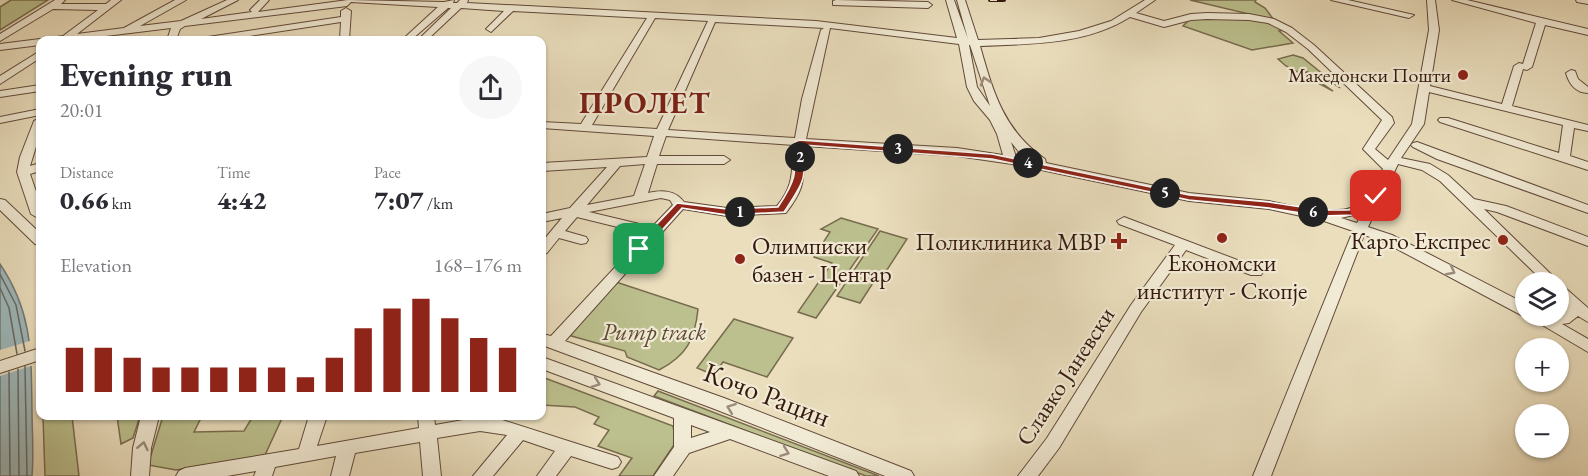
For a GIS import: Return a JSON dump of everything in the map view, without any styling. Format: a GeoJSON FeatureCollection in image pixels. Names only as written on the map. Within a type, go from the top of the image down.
{"type":"FeatureCollection","features":[{"type":"Feature","properties":{"kind":"street"},"geometry":{"type":"LineString","coordinates":[[0,38],[61,0]]}},
{"type":"Feature","properties":{"kind":"street"},"geometry":{"type":"LineString","coordinates":[[66,36],[117,0]]}},
{"type":"Feature","properties":{"kind":"street"},"geometry":{"type":"LineString","coordinates":[[122,33],[182,0]]}},
{"type":"Feature","properties":{"kind":"street"},"geometry":{"type":"LineString","coordinates":[[173,36],[176,27],[234,0]]}},
{"type":"Feature","properties":{"kind":"street"},"geometry":{"type":"LineString","coordinates":[[247,36],[258,0]]}},
{"type":"Feature","properties":{"kind":"street"},"geometry":{"type":"LineString","coordinates":[[253,13],[265,0]]}},
{"type":"Feature","properties":{"kind":"street"},"geometry":{"type":"LineString","coordinates":[[95,36],[176,27],[253,13],[374,0],[456,2],[512,7],[603,7],[652,15],[824,24],[976,43],[1065,38],[1100,29],[1151,0]]}},
{"type":"Feature","properties":{"kind":"street"},"geometry":{"type":"LineString","coordinates":[[950,0],[965,43],[974,93],[1017,152],[1012,160]]}},
{"type":"Feature","properties":{"kind":"street"},"geometry":{"type":"LineString","coordinates":[[961,0],[976,43],[984,83],[1011,143],[1032,158],[1063,171]]}},
{"type":"Feature","properties":{"kind":"street"},"geometry":{"type":"LineString","coordinates":[[1335,0],[1409,15]]}},
{"type":"Feature","properties":{"kind":"street"},"geometry":{"type":"LineString","coordinates":[[1262,476],[1361,228],[1392,164],[1422,113],[1434,12],[1431,0]]}},
{"type":"Feature","properties":{"kind":"street"},"geometry":{"type":"LineString","coordinates":[[1456,0],[1588,32]]}},
{"type":"Feature","properties":{"kind":"street"},"geometry":{"type":"LineString","coordinates":[[1580,0],[1588,1]]}},
{"type":"Feature","properties":{"kind":"street"},"geometry":{"type":"LineString","coordinates":[[344,36],[349,1]]}},
{"type":"Feature","properties":{"kind":"street"},"geometry":{"type":"LineString","coordinates":[[830,20],[836,1],[921,2]]}},
{"type":"Feature","properties":{"kind":"street"},"geometry":{"type":"LineString","coordinates":[[411,36],[456,2]]}},
{"type":"Feature","properties":{"kind":"street"},"geometry":{"type":"LineString","coordinates":[[426,36],[456,2]]}},
{"type":"Feature","properties":{"kind":"street"},"geometry":{"type":"LineString","coordinates":[[1434,12],[1445,2]]}},
{"type":"Feature","properties":{"kind":"street"},"geometry":{"type":"LineString","coordinates":[[51,6],[107,7]]}},
{"type":"Feature","properties":{"kind":"street"},"geometry":{"type":"LineString","coordinates":[[491,29],[512,7]]}},
{"type":"Feature","properties":{"kind":"street"},"geometry":{"type":"LineString","coordinates":[[1128,14],[1166,24],[1193,17],[1249,17],[1267,20],[1284,27],[1311,47],[1388,120],[1369,149],[1392,164],[1426,167],[1444,178]]}},
{"type":"Feature","properties":{"kind":"street"},"geometry":{"type":"LineString","coordinates":[[584,128],[652,15]]}},
{"type":"Feature","properties":{"kind":"street"},"geometry":{"type":"LineString","coordinates":[[252,36],[345,19]]}},
{"type":"Feature","properties":{"kind":"street"},"geometry":{"type":"LineString","coordinates":[[1506,107],[1541,21]]}},
{"type":"Feature","properties":{"kind":"street"},"geometry":{"type":"LineString","coordinates":[[640,197],[661,133],[711,23]]}},
{"type":"Feature","properties":{"kind":"street"},"geometry":{"type":"LineString","coordinates":[[922,37],[948,36],[954,34],[959,27]]}},
{"type":"Feature","properties":{"kind":"street"},"geometry":{"type":"LineString","coordinates":[[680,205],[727,212],[781,210],[798,183],[801,169],[799,142],[826,30]]}},
{"type":"Feature","properties":{"kind":"street"},"geometry":{"type":"LineString","coordinates":[[0,47],[36,42]]}},
{"type":"Feature","properties":{"kind":"street"},"geometry":{"type":"LineString","coordinates":[[0,81],[36,57]]}},
{"type":"Feature","properties":{"kind":"street"},"geometry":{"type":"LineString","coordinates":[[0,71],[36,66]]}},
{"type":"Feature","properties":{"kind":"street"},"geometry":{"type":"LineString","coordinates":[[1571,74],[1573,80],[1583,90],[1588,90]]}},
{"type":"Feature","properties":{"kind":"street"},"geometry":{"type":"LineString","coordinates":[[1425,88],[1588,128]]}},
{"type":"Feature","properties":{"kind":"street"},"geometry":{"type":"LineString","coordinates":[[0,94],[36,89]]}},
{"type":"Feature","properties":{"kind":"street"},"geometry":{"type":"LineString","coordinates":[[0,120],[36,113]]}},
{"type":"Feature","properties":{"kind":"street"},"geometry":{"type":"LineString","coordinates":[[1444,120],[1588,166]]}},
{"type":"Feature","properties":{"kind":"street"},"geometry":{"type":"LineString","coordinates":[[1564,158],[1569,123]]}},
{"type":"Feature","properties":{"kind":"street"},"geometry":{"type":"LineString","coordinates":[[546,125],[992,156],[1189,197],[1297,210],[1361,228],[1398,243],[1515,304]]}},
{"type":"Feature","properties":{"kind":"street"},"geometry":{"type":"LineString","coordinates":[[1414,130],[1417,145],[1423,156],[1542,272]]}},
{"type":"Feature","properties":{"kind":"street"},"geometry":{"type":"LineString","coordinates":[[36,139],[26,157],[24,171],[36,208]]}},
{"type":"Feature","properties":{"kind":"street"},"geometry":{"type":"LineString","coordinates":[[992,156],[1011,143]]}},
{"type":"Feature","properties":{"kind":"street"},"geometry":{"type":"LineString","coordinates":[[1417,145],[1588,209]]}},
{"type":"Feature","properties":{"kind":"street"},"geometry":{"type":"LineString","coordinates":[[1433,167],[1434,159],[1453,160]]}},
{"type":"Feature","properties":{"kind":"street"},"geometry":{"type":"LineString","coordinates":[[546,167],[653,160],[724,160]]}},
{"type":"Feature","properties":{"kind":"street"},"geometry":{"type":"LineString","coordinates":[[546,245],[616,163]]}},
{"type":"Feature","properties":{"kind":"street"},"geometry":{"type":"LineString","coordinates":[[24,171],[36,168]]}},
{"type":"Feature","properties":{"kind":"street"},"geometry":{"type":"LineString","coordinates":[[546,217],[640,197],[668,194],[678,200],[680,205]]}},
{"type":"Feature","properties":{"kind":"street"},"geometry":{"type":"LineString","coordinates":[[1297,210],[1349,214],[1365,207],[1376,196]]}},
{"type":"Feature","properties":{"kind":"street"},"geometry":{"type":"LineString","coordinates":[[1468,202],[1501,209],[1588,242]]}},
{"type":"Feature","properties":{"kind":"street"},"geometry":{"type":"LineString","coordinates":[[0,203],[20,223],[29,227],[36,236]]}},
{"type":"Feature","properties":{"kind":"street"},"geometry":{"type":"LineString","coordinates":[[548,341],[680,205]]}},
{"type":"Feature","properties":{"kind":"street"},"geometry":{"type":"LineString","coordinates":[[1297,210],[1342,230],[1347,242],[1348,258]]}},
{"type":"Feature","properties":{"kind":"street"},"geometry":{"type":"LineString","coordinates":[[574,212],[655,232]]}},
{"type":"Feature","properties":{"kind":"street"},"geometry":{"type":"LineString","coordinates":[[1124,221],[1256,272]]}},
{"type":"Feature","properties":{"kind":"street"},"geometry":{"type":"LineString","coordinates":[[556,233],[581,240]]}},
{"type":"Feature","properties":{"kind":"street","name":"Славко Јаневски"},"geometry":{"type":"LineString","coordinates":[[1027,476],[1053,443],[1136,309],[1183,244]]}},
{"type":"Feature","properties":{"kind":"street"},"geometry":{"type":"LineString","coordinates":[[1569,299],[1588,317]]}},
{"type":"Feature","properties":{"kind":"street"},"geometry":{"type":"LineString","coordinates":[[1569,303],[1574,311],[1569,317]]}},
{"type":"Feature","properties":{"kind":"street"},"geometry":{"type":"LineString","coordinates":[[1553,326],[1588,346]]}},
{"type":"Feature","properties":{"kind":"street","name":"Кочо Рацин"},"geometry":{"type":"LineString","coordinates":[[548,341],[718,403],[905,476]]}},
{"type":"Feature","properties":{"kind":"street"},"geometry":{"type":"LineString","coordinates":[[0,358],[36,345]]}},
{"type":"Feature","properties":{"kind":"street"},"geometry":{"type":"LineString","coordinates":[[0,367],[36,355]]}},
{"type":"Feature","properties":{"kind":"street","name":"Кочо Рацин"},"geometry":{"type":"LineString","coordinates":[[546,364],[850,476]]}},
{"type":"Feature","properties":{"kind":"street"},"geometry":{"type":"LineString","coordinates":[[682,414],[683,448]]}},
{"type":"Feature","properties":{"kind":"street"},"geometry":{"type":"LineString","coordinates":[[140,476],[142,448],[149,420]]}},
{"type":"Feature","properties":{"kind":"street"},"geometry":{"type":"LineString","coordinates":[[306,453],[317,420]]}},
{"type":"Feature","properties":{"kind":"street"},"geometry":{"type":"LineString","coordinates":[[185,476],[265,468],[306,453],[348,446],[426,424],[489,423],[612,462]]}},
{"type":"Feature","properties":{"kind":"street"},"geometry":{"type":"LineString","coordinates":[[426,424],[432,476]]}},
{"type":"Feature","properties":{"kind":"street"},"geometry":{"type":"LineString","coordinates":[[482,476],[513,430]]}},
{"type":"Feature","properties":{"kind":"street"},"geometry":{"type":"LineString","coordinates":[[663,476],[683,448],[730,432]]}},
{"type":"Feature","properties":{"kind":"street"},"geometry":{"type":"LineString","coordinates":[[340,476],[348,446]]}},
{"type":"Feature","properties":{"kind":"street"},"geometry":{"type":"LineString","coordinates":[[546,476],[567,447]]}},
{"type":"Feature","properties":{"kind":"green space"},"geometry":{"type":"Polygon","coordinates":[[[11,0],[48,0],[0,30],[0,7],[11,0]]]}},
{"type":"Feature","properties":{"kind":"green space"},"geometry":{"type":"Polygon","coordinates":[[[1190,0],[1256,0],[1255,2],[1265,8],[1274,20],[1190,0]]]}},
{"type":"Feature","properties":{"kind":"green space"},"geometry":{"type":"Polygon","coordinates":[[[1190,19],[1260,19],[1284,30],[1279,31],[1293,43],[1252,50],[1183,26],[1190,19]]]}},
{"type":"Feature","properties":{"kind":"green space"},"geometry":{"type":"Polygon","coordinates":[[[1293,55],[1303,58],[1340,88],[1324,77],[1304,71],[1333,91],[1286,66],[1278,59],[1293,55]]]}},
{"type":"Feature","properties":{"kind":"green space"},"geometry":{"type":"Polygon","coordinates":[[[841,218],[878,229],[816,318],[798,312],[832,263],[814,257],[830,232],[821,229],[841,218]]]}},
{"type":"Feature","properties":{"kind":"green space"},"geometry":{"type":"Polygon","coordinates":[[[880,231],[907,239],[885,273],[880,272],[860,303],[837,296],[880,231]]]}},
{"type":"Feature","properties":{"kind":"green space","name":"Pump track"},"geometry":{"type":"Polygon","coordinates":[[[616,282],[698,309],[697,320],[688,346],[676,359],[659,370],[627,357],[625,351],[568,335],[616,282]]]}},
{"type":"Feature","properties":{"kind":"green space"},"geometry":{"type":"Polygon","coordinates":[[[734,319],[793,338],[767,377],[723,362],[714,375],[697,368],[734,319]]]}},
{"type":"Feature","properties":{"kind":"green space"},"geometry":{"type":"Polygon","coordinates":[[[546,378],[673,426],[676,442],[653,476],[619,476],[632,458],[598,446],[609,430],[594,424],[599,417],[575,407],[546,405],[546,378]]]}},
{"type":"Feature","properties":{"kind":"green space"},"geometry":{"type":"Polygon","coordinates":[[[658,391],[879,476],[866,476],[654,396],[658,391]]]}},
{"type":"Feature","properties":{"kind":"green space"},"geometry":{"type":"Polygon","coordinates":[[[43,420],[72,420],[79,476],[45,476],[43,420]]]}},
{"type":"Feature","properties":{"kind":"green space"},"geometry":{"type":"Polygon","coordinates":[[[118,420],[139,420],[133,438],[121,444],[118,420]]]}},
{"type":"Feature","properties":{"kind":"green space"},"geometry":{"type":"Polygon","coordinates":[[[162,420],[200,420],[194,432],[244,431],[251,420],[281,420],[265,455],[176,470],[148,465],[162,420]]]}},
{"type":"Feature","properties":{"kind":"water"},"geometry":{"type":"Polygon","coordinates":[[[0,264],[19,299],[28,334],[31,370],[32,476],[0,476],[0,264]]]}},
{"type":"Feature","properties":{"kind":"pier"},"geometry":{"type":"Polygon","coordinates":[[[33,340],[34,365],[0,376],[0,350],[33,340]]]}},
{"type":"Feature","properties":{"kind":"railway"},"geometry":{"type":"LineString","coordinates":[[990,0],[1004,0]]}},
{"type":"Feature","properties":{"kind":"place","name":"Македонски Пошти"},"geometry":{"type":"Point","coordinates":[1463,75]}},
{"type":"Feature","properties":{"kind":"place","name":"Економски институт - Скопје"},"geometry":{"type":"Point","coordinates":[1222,238]}},
{"type":"Feature","properties":{"kind":"place","name":"Карго Експрес"},"geometry":{"type":"Point","coordinates":[1503,240]}},
{"type":"Feature","properties":{"kind":"place","name":"Поликлиника МВР"},"geometry":{"type":"Point","coordinates":[1119,241]}},
{"type":"Feature","properties":{"kind":"place","name":"Олимписки базен - Центар"},"geometry":{"type":"Point","coordinates":[740,259]}},
{"type":"Feature","properties":{"kind":"district","name":"ПРОЛЕТ"},"geometry":{"type":"Point","coordinates":[645,102]}},
{"type":"Feature","properties":{"kind":"route"},"geometry":{"type":"LineString","coordinates":[[639,249],[680,205],[727,212],[781,210],[798,183],[801,169],[799,142],[992,156],[1189,197],[1321,213],[1352,213],[1365,207],[1376,196]]}}]}
